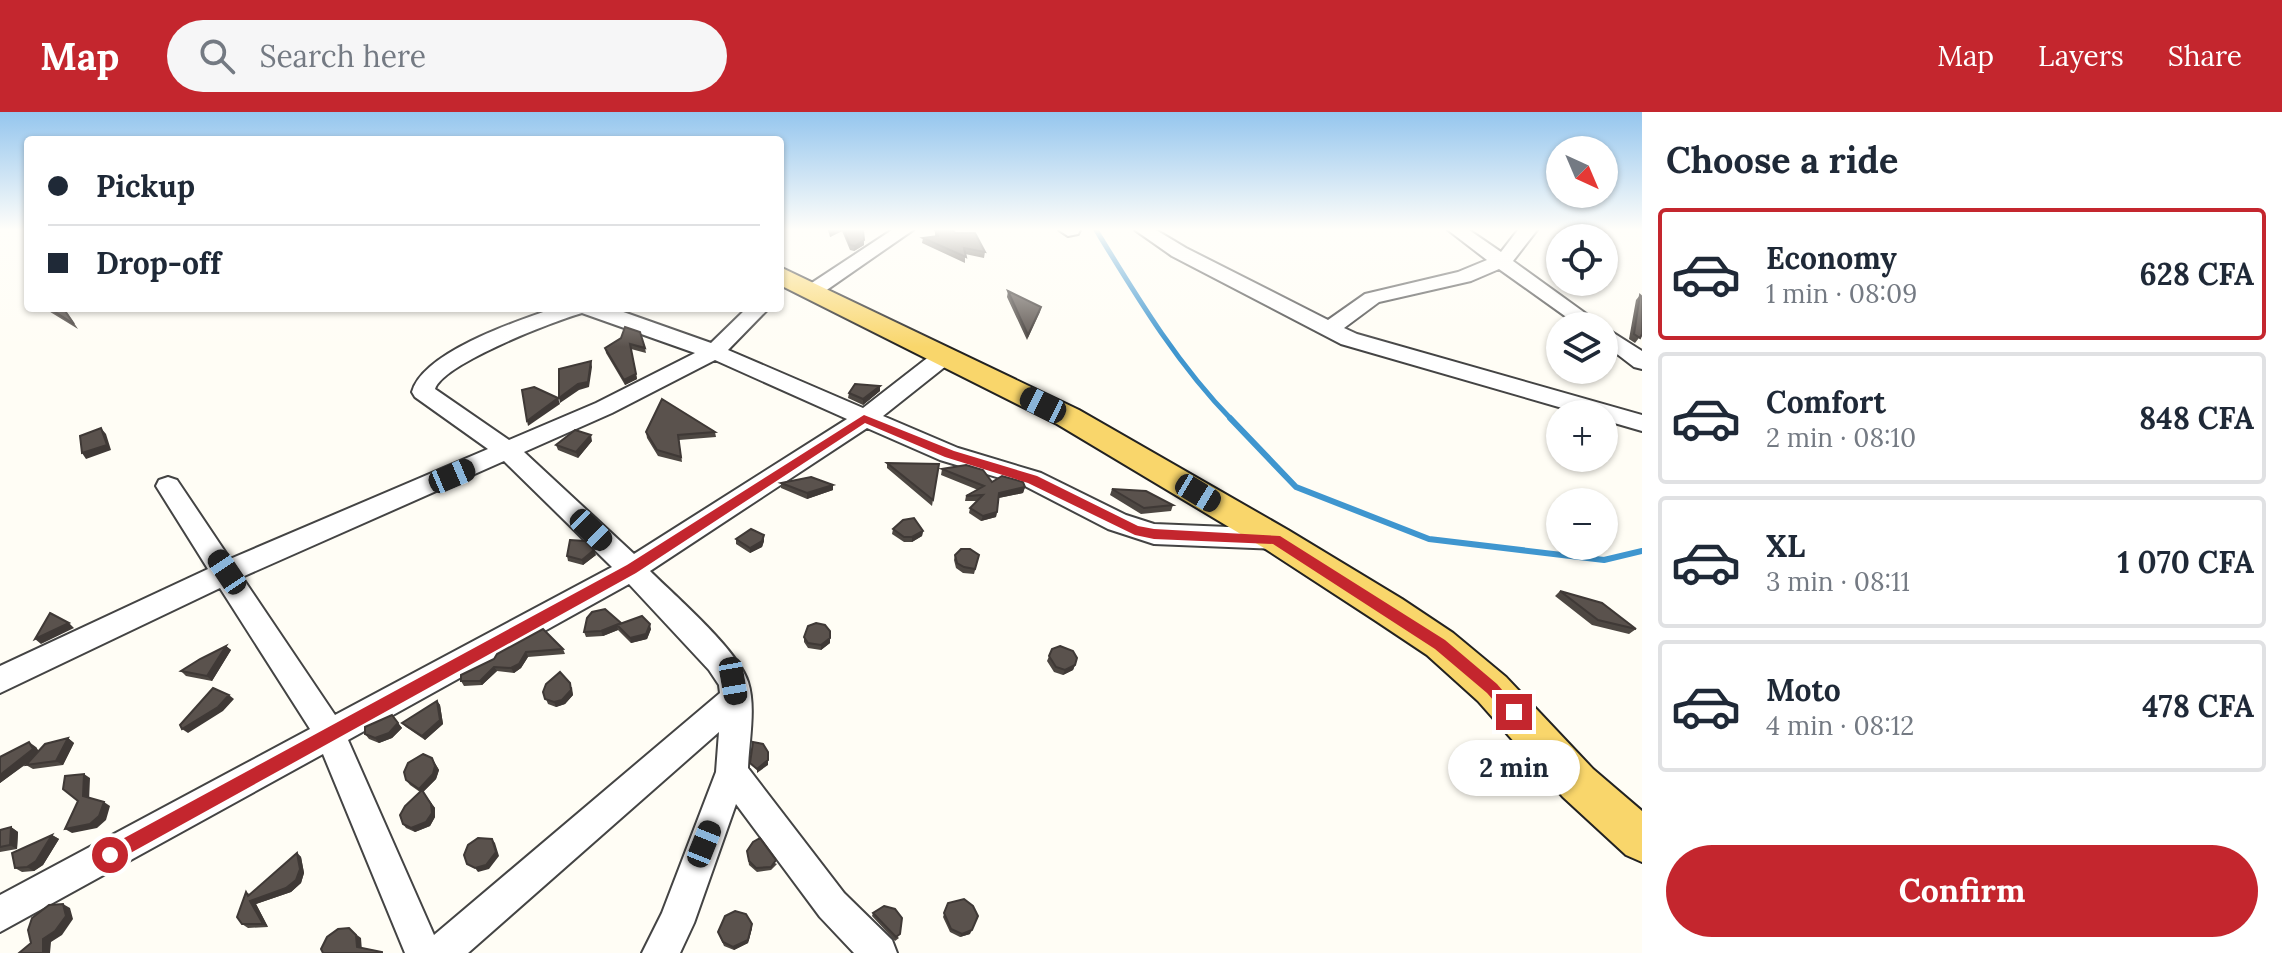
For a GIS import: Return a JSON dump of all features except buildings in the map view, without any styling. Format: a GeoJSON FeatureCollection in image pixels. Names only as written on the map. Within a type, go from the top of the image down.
{"type":"FeatureCollection","features":[{"type":"Feature","properties":{"kind":"main road"},"geometry":{"type":"LineString","coordinates":[[784,277],[1068,417],[1276,539],[1440,644],[1492,689],[1578,783],[1642,840]]}},
{"type":"Feature","properties":{"kind":"street"},"geometry":{"type":"LineString","coordinates":[[811,292],[845,269]]}},
{"type":"Feature","properties":{"kind":"street"},"geometry":{"type":"LineString","coordinates":[[1212,269],[1327,330],[1378,350],[1642,423]]}},
{"type":"Feature","properties":{"kind":"street"},"geometry":{"type":"LineString","coordinates":[[1327,330],[1372,298],[1464,277],[1482,269]]}},
{"type":"Feature","properties":{"kind":"street"},"geometry":{"type":"LineString","coordinates":[[1516,269],[1574,312]]}},
{"type":"Feature","properties":{"kind":"street"},"geometry":{"type":"LineString","coordinates":[[565,312],[532,322],[440,369],[426,381],[423,392],[509,452],[632,569],[719,661],[733,681],[736,698],[732,772],[676,923],[660,953]]}},
{"type":"Feature","properties":{"kind":"street"},"geometry":{"type":"LineString","coordinates":[[604,312],[714,352],[949,454],[1032,479],[1135,530],[1154,534],[1276,539]]}},
{"type":"Feature","properties":{"kind":"street"},"geometry":{"type":"LineString","coordinates":[[0,680],[227,572],[509,452],[714,352],[755,312]]}},
{"type":"Feature","properties":{"kind":"street"},"geometry":{"type":"LineString","coordinates":[[1618,344],[1642,362]]}},
{"type":"Feature","properties":{"kind":"street"},"geometry":{"type":"LineString","coordinates":[[0,914],[632,569],[864,419],[943,357]]}},
{"type":"Feature","properties":{"kind":"street"},"geometry":{"type":"LineString","coordinates":[[168,486],[331,735],[423,953]]}},
{"type":"Feature","properties":{"kind":"street"},"geometry":{"type":"LineString","coordinates":[[441,953],[736,698]]}},
{"type":"Feature","properties":{"kind":"street"},"geometry":{"type":"LineString","coordinates":[[732,772],[832,905],[879,953]]}},
{"type":"Feature","properties":{"kind":"waterway"},"geometry":{"type":"LineString","coordinates":[[1121,269],[1176,353],[1232,420]]}},
{"type":"Feature","properties":{"kind":"waterway"},"geometry":{"type":"LineString","coordinates":[[1230,418],[1296,487],[1429,539],[1604,560],[1642,551]]}},
{"type":"Feature","properties":{"kind":"route"},"geometry":{"type":"LineString","coordinates":[[110,855],[632,569],[864,419],[949,454],[1032,479],[1135,530],[1154,534],[1276,539],[1440,644],[1514,712]]}}]}
